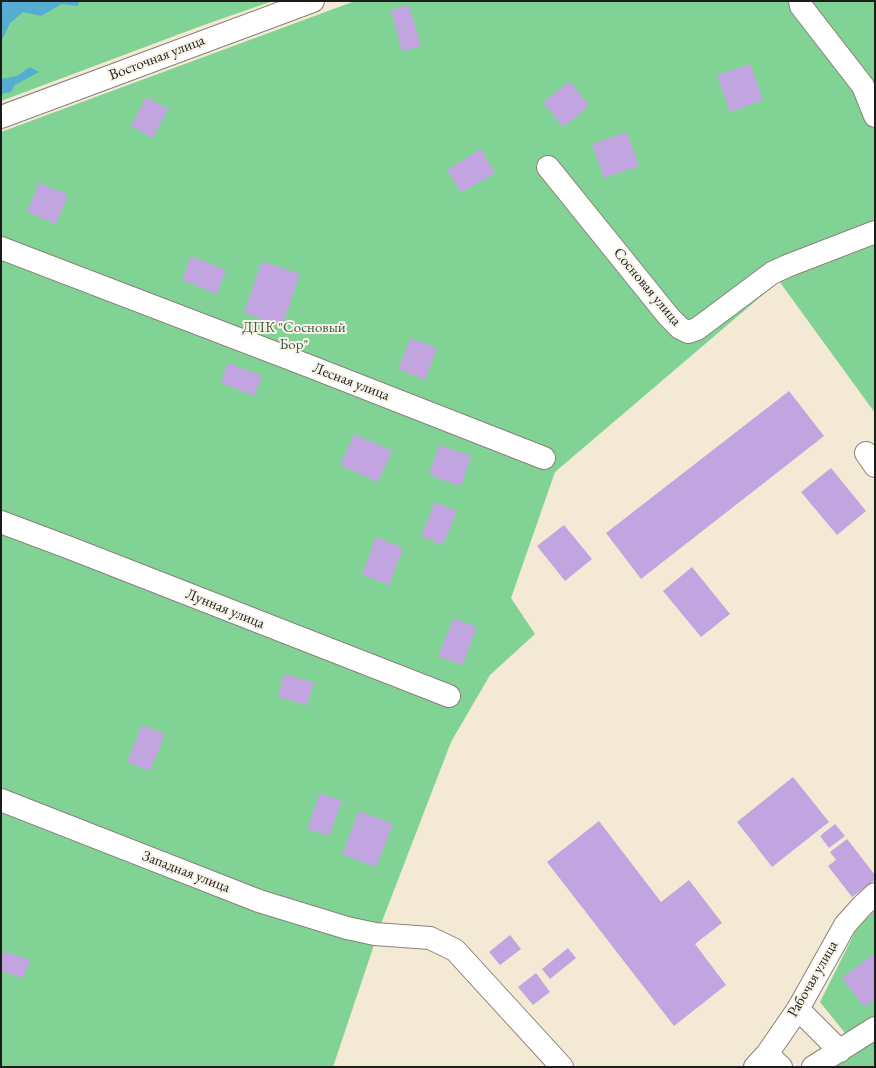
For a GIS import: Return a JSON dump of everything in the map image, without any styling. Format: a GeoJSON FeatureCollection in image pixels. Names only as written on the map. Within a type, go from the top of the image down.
{"type":"FeatureCollection","features":[{"type":"Feature","properties":{"kind":"street","name":"Восточная улица"},"geometry":{"type":"LineString","coordinates":[[1,117],[313,1]]}},
{"type":"Feature","properties":{"kind":"street"},"geometry":{"type":"LineString","coordinates":[[800,1],[802,6],[862,86],[875,116]]}},
{"type":"Feature","properties":{"kind":"street","name":"Сосновая улица"},"geometry":{"type":"LineString","coordinates":[[548,167],[669,317],[680,328],[688,332],[697,329],[772,273],[875,232]]}},
{"type":"Feature","properties":{"kind":"street","name":"Лесная улица"},"geometry":{"type":"LineString","coordinates":[[1,248],[544,458]]}},
{"type":"Feature","properties":{"kind":"street","name":"Лунная улица"},"geometry":{"type":"LineString","coordinates":[[1,522],[449,696]]}},
{"type":"Feature","properties":{"kind":"street","name":"Западная улица"},"geometry":{"type":"LineString","coordinates":[[1,800],[259,901],[347,928],[375,934],[430,938],[455,950],[562,1067]]}},
{"type":"Feature","properties":{"kind":"street","name":"Рабочая улица"},"geometry":{"type":"LineString","coordinates":[[768,1063],[845,925],[875,894]]}},
{"type":"Feature","properties":{"kind":"street"},"geometry":{"type":"LineString","coordinates":[[798,1008],[840,1051]]}},
{"type":"Feature","properties":{"kind":"street"},"geometry":{"type":"LineString","coordinates":[[813,1067],[875,1028]]}},
{"type":"Feature","properties":{"kind":"green space"},"geometry":{"type":"Polygon","coordinates":[[[1,1],[273,1],[201,26],[1,101],[1,1]]]}},
{"type":"Feature","properties":{"kind":"green space","name":"ДПК \"Сосновый Бор\""},"geometry":{"type":"Polygon","coordinates":[[[355,1],[875,1],[875,413],[779,281],[555,472],[511,598],[535,634],[490,675],[451,742],[381,924],[333,1067],[1,1067],[1,132],[355,1]]]}},
{"type":"Feature","properties":{"kind":"green space"},"geometry":{"type":"Polygon","coordinates":[[[875,910],[875,1019],[849,1038],[820,1002],[856,930],[875,910]]]}},
{"type":"Feature","properties":{"kind":"green space"},"geometry":{"type":"Polygon","coordinates":[[[875,1037],[875,1067],[832,1067],[875,1037]]]}},
{"type":"Feature","properties":{"kind":"water"},"geometry":{"type":"Polygon","coordinates":[[[2,1],[79,1],[78,6],[62,4],[41,16],[23,12],[10,23],[2,40],[2,1]]]}},
{"type":"Feature","properties":{"kind":"water"},"geometry":{"type":"Polygon","coordinates":[[[30,67],[39,72],[15,85],[11,92],[1,94],[1,79],[17,76],[30,67]]]}},
{"type":"Feature","properties":{"kind":"building"},"geometry":{"type":"Polygon","coordinates":[[[409,5],[421,46],[402,51],[391,10],[409,5]]]}},
{"type":"Feature","properties":{"kind":"building"},"geometry":{"type":"Polygon","coordinates":[[[750,64],[763,100],[730,112],[717,75],[750,64]]]}},
{"type":"Feature","properties":{"kind":"building"},"geometry":{"type":"Polygon","coordinates":[[[570,81],[589,106],[563,127],[543,102],[570,81]]]}},
{"type":"Feature","properties":{"kind":"building"},"geometry":{"type":"Polygon","coordinates":[[[146,97],[168,109],[153,138],[131,126],[146,97]]]}},
{"type":"Feature","properties":{"kind":"building"},"geometry":{"type":"Polygon","coordinates":[[[627,132],[639,166],[604,178],[592,144],[627,132]]]}},
{"type":"Feature","properties":{"kind":"building"},"geometry":{"type":"Polygon","coordinates":[[[481,149],[495,173],[461,193],[447,170],[481,149]]]}},
{"type":"Feature","properties":{"kind":"building"},"geometry":{"type":"Polygon","coordinates":[[[39,183],[68,195],[56,224],[27,212],[39,183]]]}},
{"type":"Feature","properties":{"kind":"building"},"geometry":{"type":"Polygon","coordinates":[[[191,256],[226,270],[217,294],[182,280],[191,256]]]}},
{"type":"Feature","properties":{"kind":"building"},"geometry":{"type":"Polygon","coordinates":[[[262,261],[300,274],[282,326],[244,313],[262,261]]]}},
{"type":"Feature","properties":{"kind":"building"},"geometry":{"type":"Polygon","coordinates":[[[411,338],[437,348],[425,380],[398,369],[411,338]]]}},
{"type":"Feature","properties":{"kind":"building"},"geometry":{"type":"Polygon","coordinates":[[[228,363],[262,376],[254,396],[221,383],[228,363]]]}},
{"type":"Feature","properties":{"kind":"building"},"geometry":{"type":"Polygon","coordinates":[[[789,391],[824,436],[641,579],[606,533],[789,391]]]}},
{"type":"Feature","properties":{"kind":"building"},"geometry":{"type":"Polygon","coordinates":[[[354,434],[392,451],[378,482],[340,465],[354,434]]]}},
{"type":"Feature","properties":{"kind":"building"},"geometry":{"type":"Polygon","coordinates":[[[439,445],[471,456],[461,486],[429,475],[439,445]]]}},
{"type":"Feature","properties":{"kind":"building"},"geometry":{"type":"Polygon","coordinates":[[[831,468],[866,511],[837,535],[801,492],[831,468]]]}},
{"type":"Feature","properties":{"kind":"building"},"geometry":{"type":"Polygon","coordinates":[[[435,502],[457,511],[443,545],[421,536],[435,502]]]}},
{"type":"Feature","properties":{"kind":"building"},"geometry":{"type":"Polygon","coordinates":[[[564,525],[592,559],[565,581],[537,546],[564,525]]]}},
{"type":"Feature","properties":{"kind":"building"},"geometry":{"type":"Polygon","coordinates":[[[376,537],[403,548],[389,585],[362,575],[376,537]]]}},
{"type":"Feature","properties":{"kind":"building"},"geometry":{"type":"Polygon","coordinates":[[[692,567],[730,614],[701,637],[663,591],[692,567]]]}},
{"type":"Feature","properties":{"kind":"building"},"geometry":{"type":"Polygon","coordinates":[[[454,618],[477,627],[462,665],[438,656],[454,618]]]}},
{"type":"Feature","properties":{"kind":"building"},"geometry":{"type":"Polygon","coordinates":[[[284,674],[314,682],[307,705],[278,697],[284,674]]]}},
{"type":"Feature","properties":{"kind":"building"},"geometry":{"type":"Polygon","coordinates":[[[142,725],[165,734],[150,771],[127,762],[142,725]]]}},
{"type":"Feature","properties":{"kind":"building"},"geometry":{"type":"Polygon","coordinates":[[[793,777],[829,822],[772,867],[737,822],[793,777]]]}},
{"type":"Feature","properties":{"kind":"building"},"geometry":{"type":"Polygon","coordinates":[[[320,793],[342,801],[329,836],[307,829],[320,793]]]}},
{"type":"Feature","properties":{"kind":"building"},"geometry":{"type":"Polygon","coordinates":[[[359,811],[393,824],[376,867],[342,854],[359,811]]]}},
{"type":"Feature","properties":{"kind":"building"},"geometry":{"type":"Polygon","coordinates":[[[599,821],[661,902],[689,880],[722,923],[695,944],[726,985],[674,1026],[547,862],[599,821]]]}},
{"type":"Feature","properties":{"kind":"building"},"geometry":{"type":"Polygon","coordinates":[[[835,824],[845,836],[829,848],[820,836],[835,824]]]}},
{"type":"Feature","properties":{"kind":"building"},"geometry":{"type":"Polygon","coordinates":[[[847,839],[875,875],[875,880],[852,897],[828,866],[836,860],[830,852],[847,839]]]}},
{"type":"Feature","properties":{"kind":"building"},"geometry":{"type":"Polygon","coordinates":[[[510,935],[521,949],[500,965],[489,952],[510,935]]]}},
{"type":"Feature","properties":{"kind":"building"},"geometry":{"type":"Polygon","coordinates":[[[568,948],[576,958],[550,979],[542,969],[568,948]]]}},
{"type":"Feature","properties":{"kind":"building"},"geometry":{"type":"Polygon","coordinates":[[[4,951],[30,960],[23,978],[1,971],[1,959],[4,951]]]}},
{"type":"Feature","properties":{"kind":"building"},"geometry":{"type":"Polygon","coordinates":[[[875,953],[875,999],[864,1007],[842,978],[875,953]]]}},
{"type":"Feature","properties":{"kind":"building"},"geometry":{"type":"Polygon","coordinates":[[[536,973],[550,992],[533,1005],[518,987],[536,973]]]}}]}
